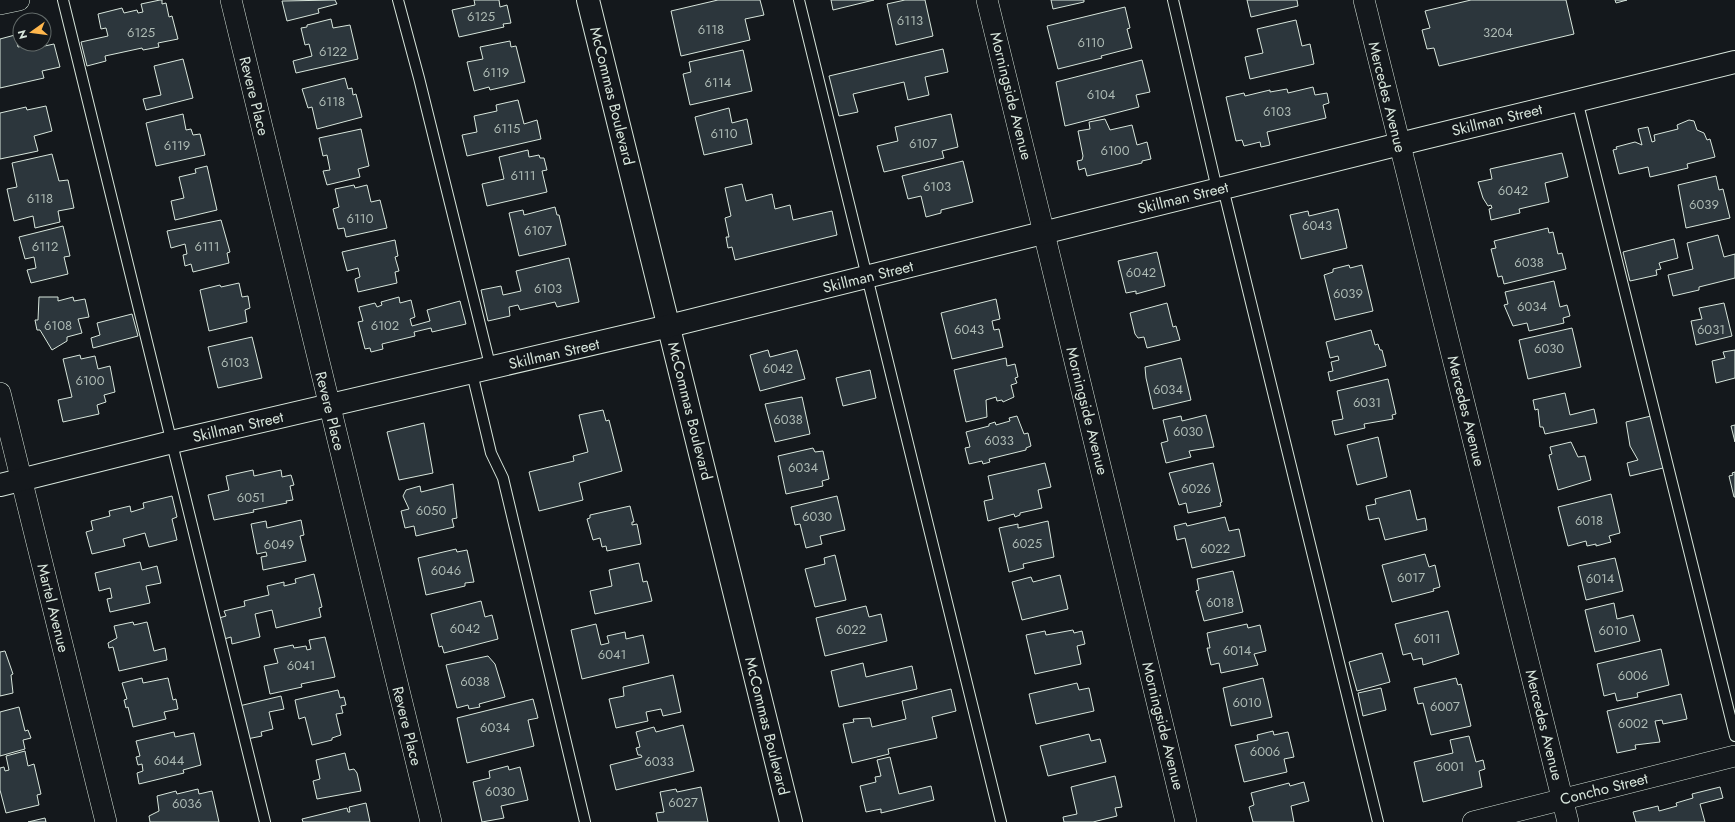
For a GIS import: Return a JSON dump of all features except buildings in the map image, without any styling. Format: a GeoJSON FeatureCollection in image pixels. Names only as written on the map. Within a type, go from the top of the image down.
{"type":"FeatureCollection","features":[{"type":"Feature","properties":{"kind":"main road","name":"McCommas Boulevard"},"geometry":{"type":"LineString","coordinates":[[588,0],[669,326],[787,821]]}},
{"type":"Feature","properties":{"kind":"main road","name":"Skillman Street"},"geometry":{"type":"LineString","coordinates":[[0,485],[172,442],[669,326],[1735,62]]}},
{"type":"Feature","properties":{"kind":"street"},"geometry":{"type":"LineString","coordinates":[[0,4],[19,0]]}},
{"type":"Feature","properties":{"kind":"street","name":"Revere Place"},"geometry":{"type":"LineString","coordinates":[[231,0],[431,822]]}},
{"type":"Feature","properties":{"kind":"street","name":"Morningside Avenue"},"geometry":{"type":"LineString","coordinates":[[987,0],[1186,822]]}},
{"type":"Feature","properties":{"kind":"street","name":"Mercedes Avenue"},"geometry":{"type":"LineString","coordinates":[[1364,0],[1568,822]]}},
{"type":"Feature","properties":{"kind":"street","name":"Martel Avenue"},"geometry":{"type":"LineString","coordinates":[[0,393],[106,822]]}},
{"type":"Feature","properties":{"kind":"street","name":"Concho Street"},"geometry":{"type":"LineString","coordinates":[[1473,822],[1735,756]]}},
{"type":"Feature","properties":{"kind":"lane"},"geometry":{"type":"LineString","coordinates":[[63,0],[265,822]]}},
{"type":"Feature","properties":{"kind":"lane"},"geometry":{"type":"LineString","coordinates":[[398,0],[419,78],[481,371],[491,453],[503,478],[585,822]]}},
{"type":"Feature","properties":{"kind":"lane"},"geometry":{"type":"LineString","coordinates":[[799,0],[1001,822]]}},
{"type":"Feature","properties":{"kind":"lane"},"geometry":{"type":"LineString","coordinates":[[1172,0],[1378,822]]}},
{"type":"Feature","properties":{"kind":"lane"},"geometry":{"type":"LineString","coordinates":[[1577,100],[1735,736]]}}]}
